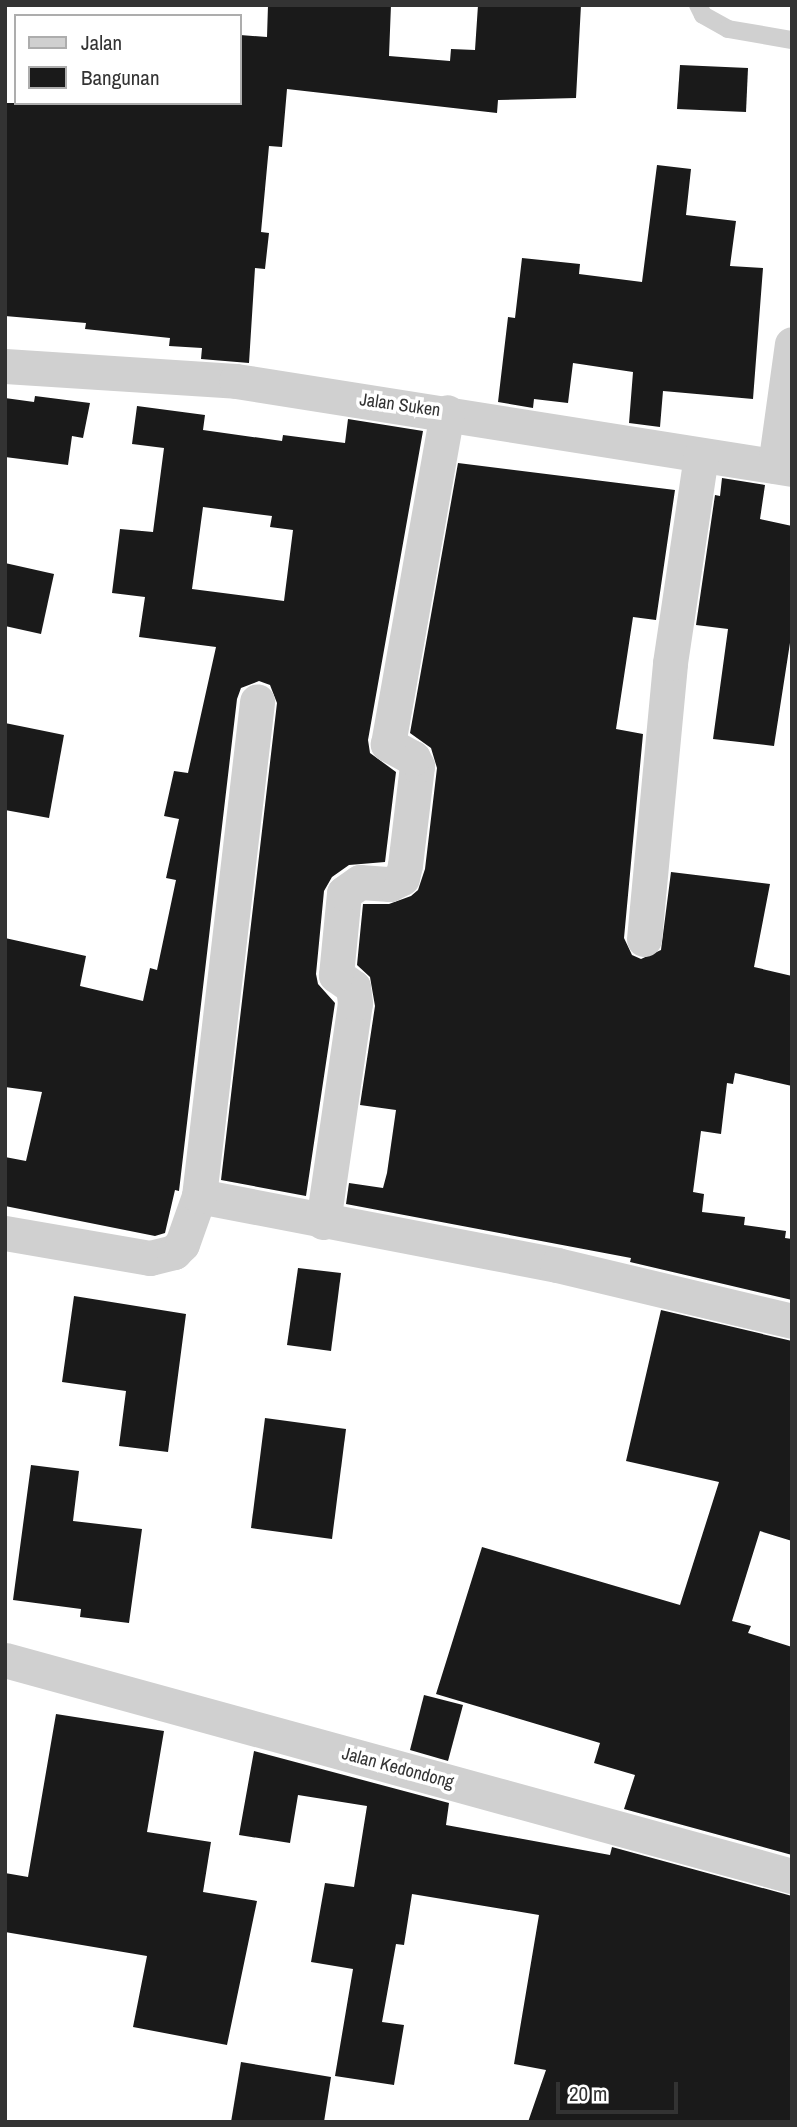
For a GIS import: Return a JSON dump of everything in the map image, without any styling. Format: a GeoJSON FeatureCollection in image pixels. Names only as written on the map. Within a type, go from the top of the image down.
{"type":"FeatureCollection","features":[{"type":"Feature","properties":{"kind":"street"},"geometry":{"type":"LineString","coordinates":[[784,468],[792,344]]}},
{"type":"Feature","properties":{"kind":"street","name":"Jalan Suken"},"geometry":{"type":"LineString","coordinates":[[5,366],[236,382],[447,412],[784,468]]}},
{"type":"Feature","properties":{"kind":"street"},"geometry":{"type":"LineString","coordinates":[[323,1222],[355,1003],[353,987],[336,975],[344,893],[360,882],[390,884],[402,878],[405,865],[416,766],[413,758],[388,744],[447,412]]}},
{"type":"Feature","properties":{"kind":"street"},"geometry":{"type":"LineString","coordinates":[[644,939],[670,663],[701,456]]}},
{"type":"Feature","properties":{"kind":"street"},"geometry":{"type":"LineString","coordinates":[[5,1233],[162,1257],[182,1244],[198,1196],[257,701]]}},
{"type":"Feature","properties":{"kind":"street"},"geometry":{"type":"LineString","coordinates":[[198,1196],[557,1265],[792,1321]]}},
{"type":"Feature","properties":{"kind":"street","name":"Jalan Kedondong"},"geometry":{"type":"LineString","coordinates":[[5,1660],[792,1875]]}},
{"type":"Feature","properties":{"kind":"lane"},"geometry":{"type":"LineString","coordinates":[[698,5],[703,15],[728,29],[792,40]]}},
{"type":"Feature","properties":{"kind":"building"},"geometry":{"type":"Polygon","coordinates":[[[268,5],[391,5],[389,56],[450,61],[451,49],[475,50],[478,5],[581,5],[576,98],[498,100],[497,113],[287,89],[282,147],[269,146],[261,232],[269,233],[265,269],[255,268],[249,363],[201,359],[202,348],[169,346],[170,338],[85,329],[86,323],[5,316],[5,103],[242,105],[242,35],[267,37],[268,5]]]}},
{"type":"Feature","properties":{"kind":"building"},"geometry":{"type":"Polygon","coordinates":[[[680,65],[748,68],[746,112],[677,109],[680,65]]]}},
{"type":"Feature","properties":{"kind":"building"},"geometry":{"type":"Polygon","coordinates":[[[657,165],[691,169],[686,215],[736,221],[730,266],[763,268],[753,399],[663,391],[660,427],[629,423],[633,372],[573,363],[568,403],[534,399],[533,408],[498,402],[508,317],[515,318],[522,258],[580,264],[579,274],[642,282],[657,165]]]}},
{"type":"Feature","properties":{"kind":"building"},"geometry":{"type":"Polygon","coordinates":[[[35,396],[90,403],[83,438],[72,436],[68,465],[5,457],[5,398],[34,402],[35,396]]]}},
{"type":"Feature","properties":{"kind":"building"},"geometry":{"type":"Polygon","coordinates":[[[137,406],[205,415],[203,430],[282,441],[283,435],[345,443],[348,419],[423,431],[368,740],[370,753],[396,772],[385,862],[349,865],[332,877],[324,891],[316,974],[318,984],[335,1003],[306,1196],[221,1180],[277,703],[270,685],[259,681],[241,688],[237,699],[179,1191],[175,1190],[165,1233],[155,1236],[5,1206],[5,1157],[26,1161],[42,1092],[5,1087],[5,938],[86,956],[80,986],[143,1001],[150,968],[157,970],[176,880],[166,878],[179,819],[164,816],[174,771],[188,773],[216,647],[139,637],[145,597],[112,593],[120,529],[153,532],[164,448],[132,444],[137,406]],[[203,507],[192,589],[284,601],[293,530],[270,527],[272,516],[203,507]]]}},
{"type":"Feature","properties":{"kind":"building"},"geometry":{"type":"Polygon","coordinates":[[[458,463],[675,490],[656,620],[633,617],[616,729],[643,734],[624,938],[632,955],[641,959],[661,950],[671,872],[770,884],[754,967],[792,976],[792,1086],[735,1073],[733,1084],[727,1083],[721,1134],[701,1131],[693,1192],[704,1194],[702,1212],[745,1217],[744,1225],[786,1231],[785,1238],[792,1239],[792,1300],[630,1262],[631,1258],[346,1204],[349,1183],[383,1188],[387,1173],[396,1110],[360,1105],[375,1006],[370,977],[357,965],[363,904],[389,904],[411,896],[418,890],[425,869],[437,768],[431,748],[410,733],[458,463]]]}},
{"type":"Feature","properties":{"kind":"building"},"geometry":{"type":"Polygon","coordinates":[[[722,478],[765,485],[760,519],[792,526],[792,630],[774,746],[713,739],[728,629],[696,625],[715,495],[720,496],[722,478]]]}},
{"type":"Feature","properties":{"kind":"building"},"geometry":{"type":"Polygon","coordinates":[[[5,563],[54,574],[41,634],[5,626],[5,563]]]}},
{"type":"Feature","properties":{"kind":"building"},"geometry":{"type":"Polygon","coordinates":[[[5,723],[64,735],[49,818],[5,810],[5,723]]]}},
{"type":"Feature","properties":{"kind":"building"},"geometry":{"type":"Polygon","coordinates":[[[298,1268],[341,1273],[331,1351],[287,1345],[298,1268]]]}},
{"type":"Feature","properties":{"kind":"building"},"geometry":{"type":"Polygon","coordinates":[[[74,1296],[186,1314],[168,1452],[119,1446],[126,1391],[62,1382],[74,1296]]]}},
{"type":"Feature","properties":{"kind":"building"},"geometry":{"type":"Polygon","coordinates":[[[661,1310],[792,1341],[792,1541],[760,1531],[732,1621],[751,1626],[748,1633],[792,1647],[792,1855],[624,1809],[635,1775],[594,1763],[600,1743],[436,1694],[482,1547],[680,1605],[719,1482],[626,1461],[661,1310]]]}},
{"type":"Feature","properties":{"kind":"building"},"geometry":{"type":"Polygon","coordinates":[[[265,1418],[346,1429],[332,1539],[251,1528],[265,1418]]]}},
{"type":"Feature","properties":{"kind":"building"},"geometry":{"type":"Polygon","coordinates":[[[31,1465],[79,1471],[73,1521],[142,1529],[129,1623],[80,1617],[81,1609],[13,1600],[31,1465]]]}},
{"type":"Feature","properties":{"kind":"building"},"geometry":{"type":"Polygon","coordinates":[[[424,1695],[463,1705],[448,1761],[410,1750],[424,1695]]]}},
{"type":"Feature","properties":{"kind":"building"},"geometry":{"type":"Polygon","coordinates":[[[56,1714],[164,1731],[147,1832],[211,1842],[203,1892],[257,1901],[227,2045],[133,2027],[147,1956],[5,1932],[5,1873],[28,1877],[56,1714]]]}},
{"type":"Feature","properties":{"kind":"building"},"geometry":{"type":"Polygon","coordinates":[[[254,1751],[449,1803],[446,1825],[610,1855],[612,1847],[792,1896],[792,2122],[528,2122],[546,2070],[514,2064],[539,1915],[412,1894],[404,1945],[396,1944],[382,2022],[404,2025],[394,2085],[335,2076],[353,1969],[311,1962],[325,1883],[354,1887],[367,1806],[298,1795],[290,1843],[239,1835],[254,1751]]]}},
{"type":"Feature","properties":{"kind":"building"},"geometry":{"type":"Polygon","coordinates":[[[241,2062],[331,2077],[324,2122],[231,2122],[241,2062]]]}}]}
